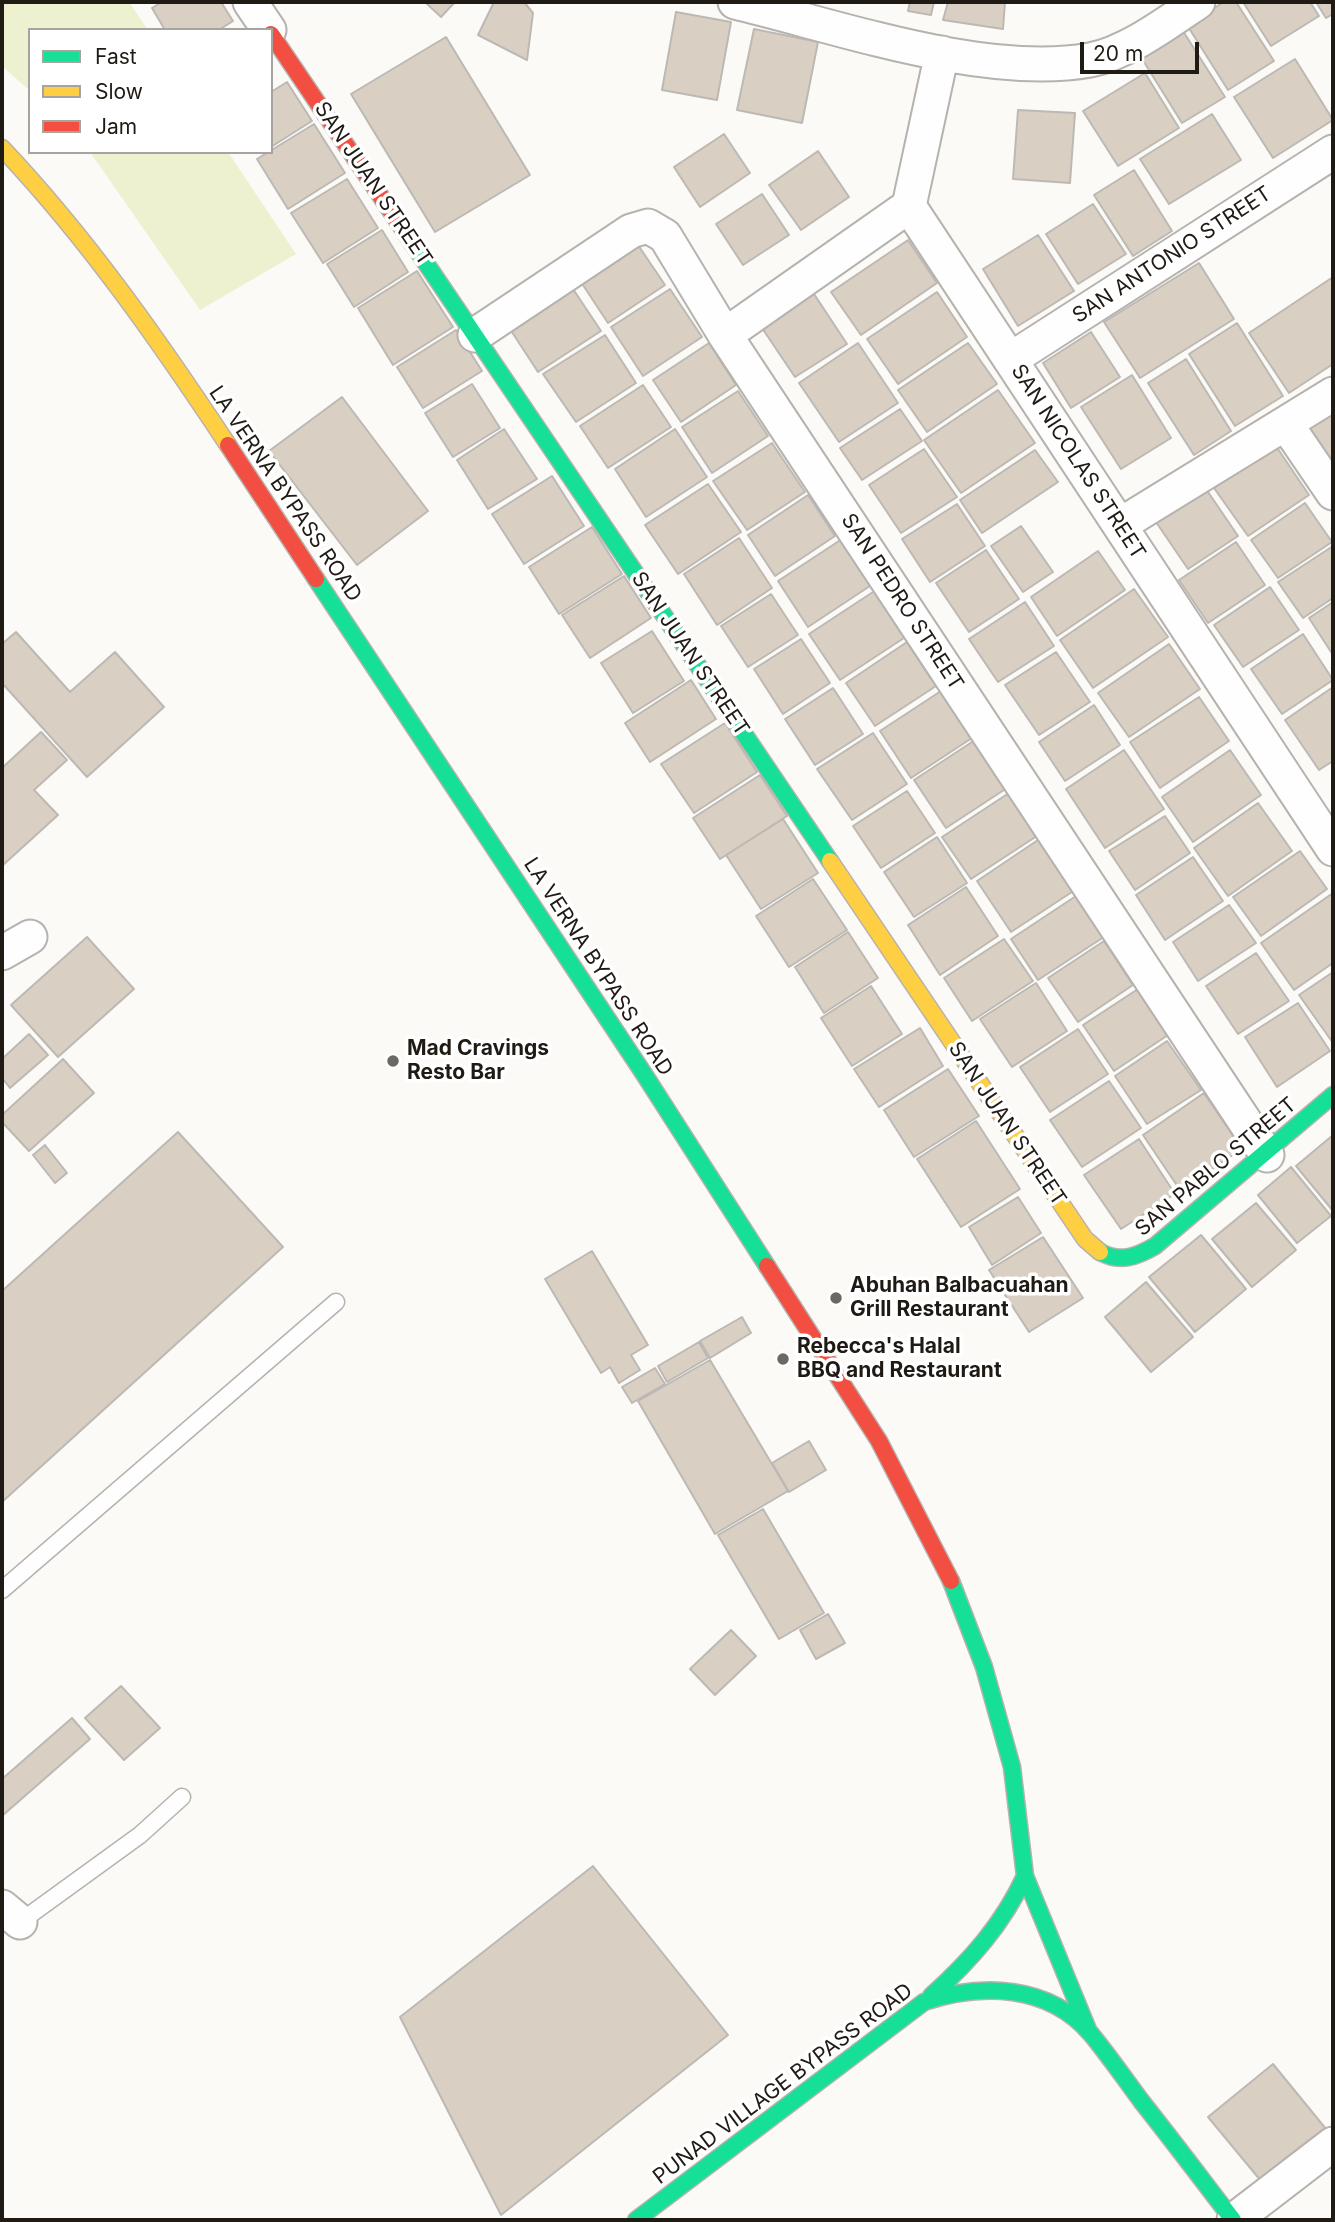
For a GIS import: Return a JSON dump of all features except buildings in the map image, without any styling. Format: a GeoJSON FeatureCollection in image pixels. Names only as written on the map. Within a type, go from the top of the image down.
{"type":"FeatureCollection","features":[{"type":"Feature","properties":{"kind":"street","name":"SAN JUAN STREET"},"geometry":{"type":"LineString","coordinates":[[250,2],[267,28]]}},
{"type":"Feature","properties":{"kind":"street"},"geometry":{"type":"LineString","coordinates":[[735,2],[942,53],[1023,65],[1092,59],[1148,36],[1198,2]]}},
{"type":"Feature","properties":{"kind":"street","name":"SAN JUAN STREET"},"geometry":{"type":"LineString","coordinates":[[273,36],[1085,1240],[1100,1254],[1119,1260]]}},
{"type":"Feature","properties":{"kind":"street"},"geometry":{"type":"LineString","coordinates":[[725,335],[909,206],[942,53]]}},
{"type":"Feature","properties":{"kind":"street","name":"LA VERNA BYPASS ROAD"},"geometry":{"type":"LineString","coordinates":[[2,148],[44,192],[105,266],[168,355],[636,1063],[879,1441],[949,1576],[984,1667],[1012,1767],[1025,1876],[1048,1938],[1089,2032]]}},
{"type":"Feature","properties":{"kind":"street","name":"SAN ANTONIO STREET"},"geometry":{"type":"LineString","coordinates":[[1011,359],[1333,152]]}},
{"type":"Feature","properties":{"kind":"street","name":"SAN NICOLAS STREET"},"geometry":{"type":"LineString","coordinates":[[909,206],[1333,847]]}},
{"type":"Feature","properties":{"kind":"street","name":"SAN PEDRO STREET"},"geometry":{"type":"LineString","coordinates":[[475,335],[631,231],[648,226],[665,236],[725,335],[1267,1155]]}},
{"type":"Feature","properties":{"kind":"street"},"geometry":{"type":"LineString","coordinates":[[1120,525],[1333,394]]}},
{"type":"Feature","properties":{"kind":"street"},"geometry":{"type":"LineString","coordinates":[[1286,424],[1333,493]]}},
{"type":"Feature","properties":{"kind":"street","name":"SAN PABLO STREET"},"geometry":{"type":"LineString","coordinates":[[1119,1260],[1138,1258],[1155,1247],[1267,1155],[1333,1095]]}},
{"type":"Feature","properties":{"kind":"street"},"geometry":{"type":"LineString","coordinates":[[924,2002],[967,1963],[994,1933],[1025,1876]]}},
{"type":"Feature","properties":{"kind":"street","name":"PUNAD VILLAGE BYPASS ROAD"},"geometry":{"type":"LineString","coordinates":[[636,2220],[924,2002],[956,1991],[1003,1988],[1052,2004],[1089,2032],[1234,2220]]}},
{"type":"Feature","properties":{"kind":"street"},"geometry":{"type":"LineString","coordinates":[[1234,2220],[1330,2154]]}},
{"type":"Feature","properties":{"kind":"lane"},"geometry":{"type":"LineString","coordinates":[[2,1590],[336,1302]]}},
{"type":"Feature","properties":{"kind":"lane"},"geometry":{"type":"LineString","coordinates":[[11,1914],[140,1836],[182,1797]]}},
{"type":"Feature","properties":{"kind":"green space"},"geometry":{"type":"Polygon","coordinates":[[[2,2],[129,2],[147,28],[28,28],[28,89],[2,66],[2,2]]]}},
{"type":"Feature","properties":{"kind":"green space"},"geometry":{"type":"Polygon","coordinates":[[[91,154],[229,154],[296,254],[200,310],[91,154]]]}},
{"type":"Feature","properties":{"kind":"traffic: fast"},"geometry":{"type":"LineString","coordinates":[[413,244],[830,861]]}},
{"type":"Feature","properties":{"kind":"traffic: fast"},"geometry":{"type":"LineString","coordinates":[[316,579],[644,1074],[767,1266]]}},
{"type":"Feature","properties":{"kind":"traffic: fast"},"geometry":{"type":"LineString","coordinates":[[1100,1252],[1121,1258],[1155,1246],[1333,1095]]}},
{"type":"Feature","properties":{"kind":"traffic: fast"},"geometry":{"type":"LineString","coordinates":[[951,1581],[984,1667],[1012,1767],[1025,1876],[1089,2032]]}},
{"type":"Feature","properties":{"kind":"traffic: fast"},"geometry":{"type":"LineString","coordinates":[[931,1996],[959,1969],[996,1926],[1025,1876]]}},
{"type":"Feature","properties":{"kind":"traffic: fast"},"geometry":{"type":"LineString","coordinates":[[636,2220],[924,2002],[968,1992],[991,1991],[1034,1997],[1055,2005],[1074,2017],[1098,2042],[1233,2220]]}},
{"type":"Feature","properties":{"kind":"traffic: slow"},"geometry":{"type":"LineString","coordinates":[[2,148],[93,255],[176,368],[228,445]]}},
{"type":"Feature","properties":{"kind":"traffic: slow"},"geometry":{"type":"LineString","coordinates":[[830,861],[1085,1239],[1100,1252]]}},
{"type":"Feature","properties":{"kind":"traffic: jam"},"geometry":{"type":"LineString","coordinates":[[273,37],[413,244]]}},
{"type":"Feature","properties":{"kind":"traffic: jam"},"geometry":{"type":"LineString","coordinates":[[228,445],[316,579]]}},
{"type":"Feature","properties":{"kind":"traffic: jam"},"geometry":{"type":"LineString","coordinates":[[767,1266],[879,1441],[951,1581]]}},
{"type":"Feature","properties":{"kind":"place","name":"Mad Cravings Resto Bar"},"geometry":{"type":"Point","coordinates":[393,1061]}},
{"type":"Feature","properties":{"kind":"place","name":"Abuhan Balbacuahan Grill Restaurant"},"geometry":{"type":"Point","coordinates":[836,1298]}},
{"type":"Feature","properties":{"kind":"place","name":"Rebecca's Halal BBQ and Restaurant"},"geometry":{"type":"Point","coordinates":[783,1359]}}]}
